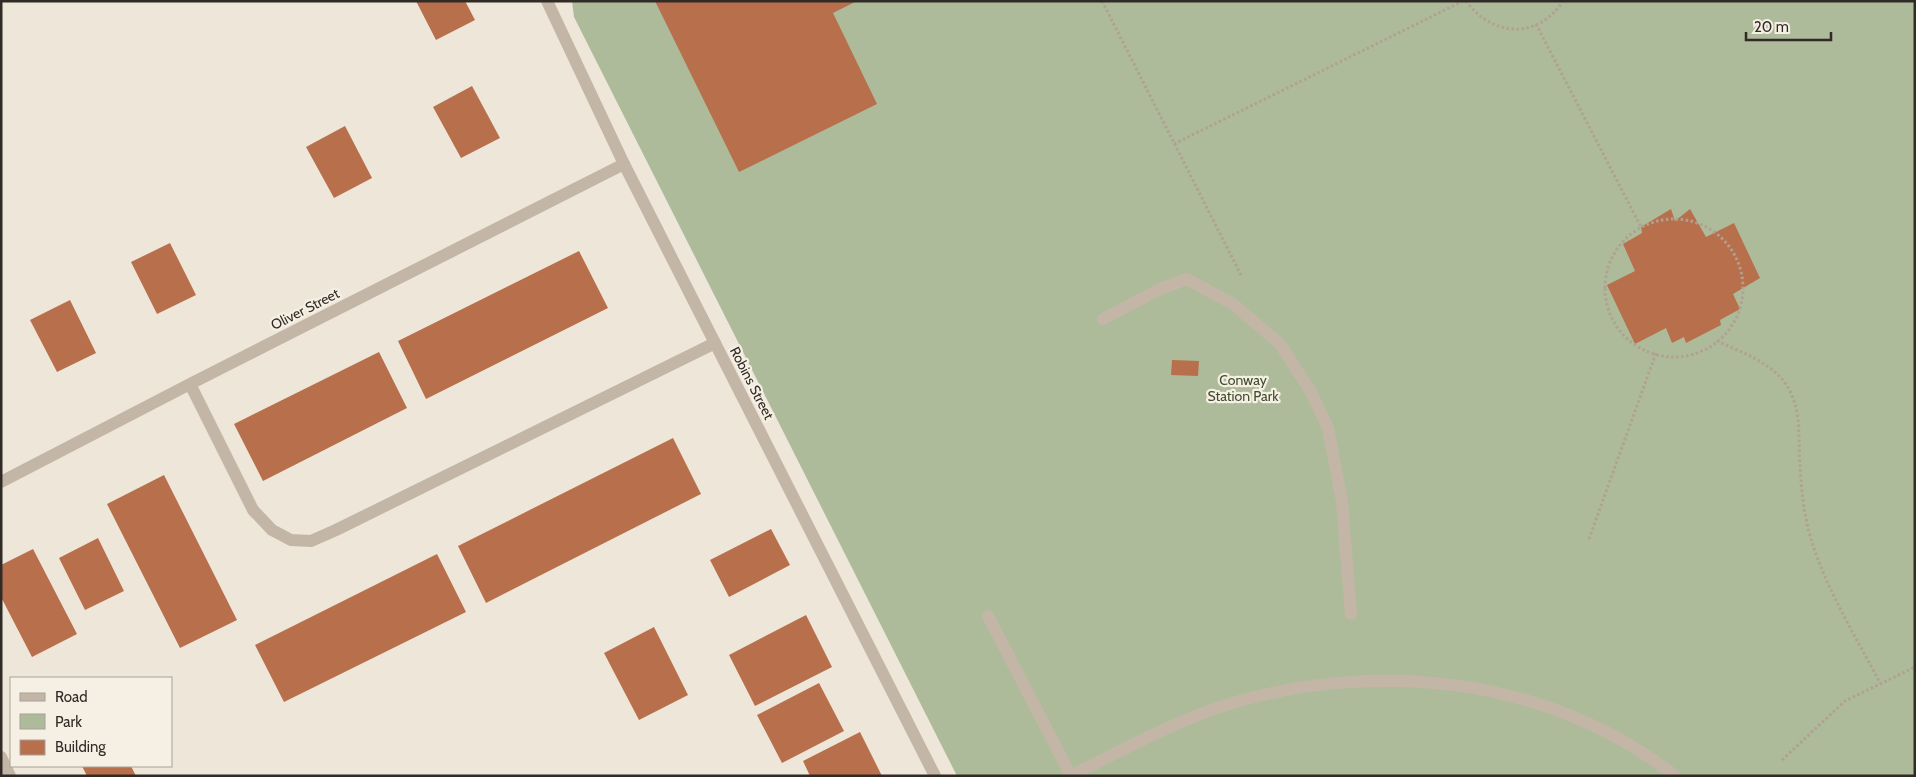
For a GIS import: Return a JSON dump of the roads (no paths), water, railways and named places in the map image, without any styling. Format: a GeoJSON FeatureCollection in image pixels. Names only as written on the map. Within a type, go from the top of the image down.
{"type":"FeatureCollection","features":[{"type":"Feature","properties":{"kind":"street","name":"Robins Street"},"geometry":{"type":"LineString","coordinates":[[548,1],[624,164],[935,776]]}},
{"type":"Feature","properties":{"kind":"street","name":"Oliver Street"},"geometry":{"type":"LineString","coordinates":[[1,482],[624,164]]}},
{"type":"Feature","properties":{"kind":"street"},"geometry":{"type":"LineString","coordinates":[[1103,319],[1160,289],[1187,279],[1233,304],[1280,344],[1311,392],[1328,428],[1342,502],[1351,614]]}},
{"type":"Feature","properties":{"kind":"street"},"geometry":{"type":"LineString","coordinates":[[190,384],[253,510],[272,530],[291,540],[311,541],[715,343]]}},
{"type":"Feature","properties":{"kind":"street"},"geometry":{"type":"LineString","coordinates":[[988,616],[1071,776],[1168,728],[1228,705],[1310,685],[1346,681],[1422,682],[1471,688],[1541,704],[1570,714],[1633,747],[1675,776]]}},
{"type":"Feature","properties":{"kind":"street"},"geometry":{"type":"LineString","coordinates":[[1,757],[10,776]]}},
{"type":"Feature","properties":{"kind":"park label","name":"Conway Station Park"},"geometry":{"type":"Point","coordinates":[1243,388]}}]}
